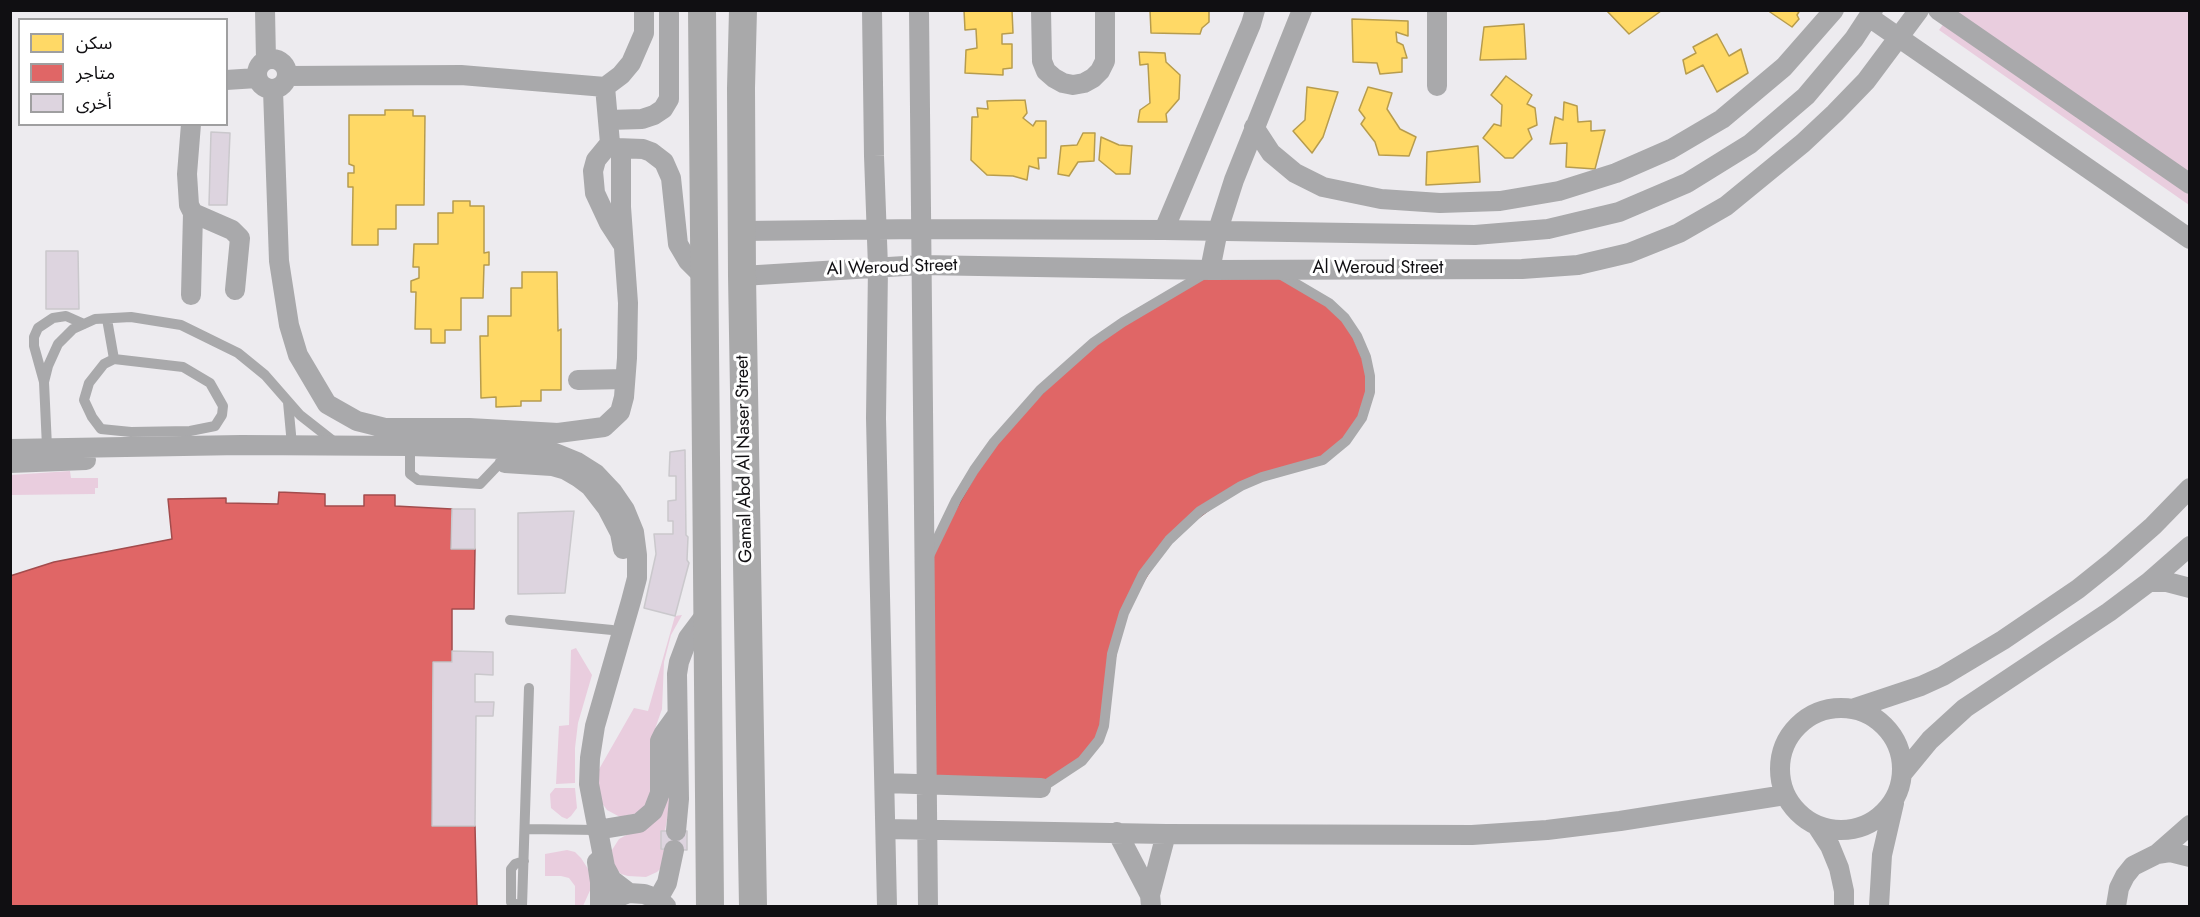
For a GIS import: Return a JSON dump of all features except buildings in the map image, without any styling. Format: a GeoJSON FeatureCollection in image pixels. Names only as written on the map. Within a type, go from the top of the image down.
{"type":"FeatureCollection","features":[{"type":"Feature","properties":{"kind":"main road"},"geometry":{"type":"LineString","coordinates":[[702,10],[710,906]]}},
{"type":"Feature","properties":{"kind":"main road","name":"Gamal Abd Al Naser Street"},"geometry":{"type":"LineString","coordinates":[[743,10],[741,231],[753,906]]}},
{"type":"Feature","properties":{"kind":"street"},"geometry":{"type":"LineString","coordinates":[[265,10],[263,87],[280,83],[461,75],[604,87],[621,75],[631,63],[644,33],[644,10]]}},
{"type":"Feature","properties":{"kind":"street"},"geometry":{"type":"LineString","coordinates":[[609,120],[642,119],[654,115],[663,109],[669,99],[669,10]]}},
{"type":"Feature","properties":{"kind":"street"},"geometry":{"type":"LineString","coordinates":[[872,10],[875,230],[878,267],[876,430],[887,906]]}},
{"type":"Feature","properties":{"kind":"street"},"geometry":{"type":"LineString","coordinates":[[919,10],[928,906]]}},
{"type":"Feature","properties":{"kind":"street"},"geometry":{"type":"LineString","coordinates":[[1041,10],[1042,61],[1054,78],[1073,85],[1093,78],[1105,61],[1105,10]]}},
{"type":"Feature","properties":{"kind":"street"},"geometry":{"type":"LineString","coordinates":[[1164,230],[1255,10]]}},
{"type":"Feature","properties":{"kind":"street"},"geometry":{"type":"LineString","coordinates":[[1210,270],[1218,230],[1254,127],[1302,10]]}},
{"type":"Feature","properties":{"kind":"street"},"geometry":{"type":"LineString","coordinates":[[1437,10],[1437,86]]}},
{"type":"Feature","properties":{"kind":"street"},"geometry":{"type":"LineString","coordinates":[[1254,127],[1271,153],[1279,160],[1295,173],[1323,187],[1381,199],[1440,203],[1500,201],[1559,191],[1616,173],[1660,154],[1722,119],[1784,67],[1834,10]]}},
{"type":"Feature","properties":{"kind":"street","name":"Al Weroud Street"},"geometry":{"type":"LineString","coordinates":[[742,276],[921,265],[1273,270],[1522,269],[1578,265],[1629,253],[1679,233],[1726,206],[1803,144],[1835,113],[1866,81],[1919,10]]}},
{"type":"Feature","properties":{"kind":"street"},"geometry":{"type":"LineString","coordinates":[[1938,10],[2190,184]]}},
{"type":"Feature","properties":{"kind":"street"},"geometry":{"type":"LineString","coordinates":[[1871,14],[1900,37],[2190,239]]}},
{"type":"Feature","properties":{"kind":"street","name":"Al Weroud Street"},"geometry":{"type":"LineString","coordinates":[[741,231],[1218,230],[1474,235],[1548,229],[1620,212],[1688,183],[1750,144],[1806,96],[1854,39],[1871,14]]}},
{"type":"Feature","properties":{"kind":"street"},"geometry":{"type":"LineString","coordinates":[[228,79],[262,69],[277,60],[285,66],[280,83],[279,261],[289,325],[298,355],[327,404],[357,421],[385,428],[469,428],[558,432],[604,427],[620,412],[626,379],[628,303],[621,207],[616,146],[604,87]]}},
{"type":"Feature","properties":{"kind":"street"},"geometry":{"type":"LineString","coordinates":[[191,126],[187,174],[189,205],[193,213],[191,295]]}},
{"type":"Feature","properties":{"kind":"street"},"geometry":{"type":"LineString","coordinates":[[623,245],[609,223],[595,193],[593,171],[596,160],[616,146],[643,149],[664,162],[672,178],[678,244],[688,261],[704,277]]}},
{"type":"Feature","properties":{"kind":"street"},"geometry":{"type":"LineString","coordinates":[[193,213],[232,230],[240,238],[235,290]]}},
{"type":"Feature","properties":{"kind":"street"},"geometry":{"type":"LineString","coordinates":[[578,380],[626,379]]}},
{"type":"Feature","properties":{"kind":"street"},"geometry":{"type":"LineString","coordinates":[[10,449],[340,446],[537,464],[566,470],[590,486],[607,508],[620,533],[625,564],[624,582],[591,711],[584,748],[582,785],[593,830],[608,874],[617,886],[629,893]]}},
{"type":"Feature","properties":{"kind":"street"},"geometry":{"type":"LineString","coordinates":[[10,463],[410,452],[555,453],[577,462],[596,474],[625,510],[633,532],[637,555],[637,578],[592,742],[589,784],[600,882],[600,906]]}},
{"type":"Feature","properties":{"kind":"street"},"geometry":{"type":"LineString","coordinates":[[1896,796],[1882,814],[1863,826],[1848,830],[1832,830],[1817,826],[1793,808],[1785,795],[1780,762],[1784,747],[1800,724],[1819,712],[1830,709],[1852,709],[1921,686],[2003,639],[2078,589],[2113,561],[2153,526],[2190,488]]}},
{"type":"Feature","properties":{"kind":"street"},"geometry":{"type":"LineString","coordinates":[[1902,774],[1930,740],[1965,708],[2068,640],[2149,582],[2190,546]]}},
{"type":"Feature","properties":{"kind":"street"},"geometry":{"type":"LineString","coordinates":[[2149,582],[2167,582],[2190,588]]}},
{"type":"Feature","properties":{"kind":"street"},"geometry":{"type":"LineString","coordinates":[[606,906],[616,898],[629,893],[644,894],[662,903],[675,840],[679,799],[676,685],[679,662],[688,638],[709,610]]}},
{"type":"Feature","properties":{"kind":"street"},"geometry":{"type":"LineString","coordinates":[[1852,709],[1873,717],[1889,732],[1900,752],[1902,774],[1882,855],[1880,906]]}},
{"type":"Feature","properties":{"kind":"street"},"geometry":{"type":"LineString","coordinates":[[593,830],[639,823],[653,811],[660,793],[660,741],[677,715]]}},
{"type":"Feature","properties":{"kind":"street"},"geometry":{"type":"LineString","coordinates":[[885,783],[1041,788]]}},
{"type":"Feature","properties":{"kind":"street"},"geometry":{"type":"LineString","coordinates":[[886,829],[1166,834],[1472,835],[1547,830],[1620,821],[1785,795]]}},
{"type":"Feature","properties":{"kind":"street"},"geometry":{"type":"LineString","coordinates":[[2115,905],[2119,888],[2133,866],[2157,854],[2190,825]]}},
{"type":"Feature","properties":{"kind":"street"},"geometry":{"type":"LineString","coordinates":[[1817,826],[1830,846],[1839,868],[1844,891],[1844,906]]}},
{"type":"Feature","properties":{"kind":"street"},"geometry":{"type":"LineString","coordinates":[[1117,832],[1151,901]]}},
{"type":"Feature","properties":{"kind":"street"},"geometry":{"type":"LineString","coordinates":[[1151,901],[1166,834]]}},
{"type":"Feature","properties":{"kind":"street"},"geometry":{"type":"LineString","coordinates":[[2157,854],[2170,852],[2190,857]]}},
{"type":"Feature","properties":{"kind":"lane"},"geometry":{"type":"LineString","coordinates":[[924,566],[951,510],[974,470],[1016,415],[1040,390],[1094,342],[1210,270]]}},
{"type":"Feature","properties":{"kind":"lane"},"geometry":{"type":"LineString","coordinates":[[1041,788],[1082,761],[1099,740],[1104,726],[1112,654],[1124,613],[1143,574],[1169,540],[1200,511],[1240,486],[1262,477],[1323,460],[1346,441],[1362,418],[1370,392],[1370,376],[1366,357],[1357,336],[1345,318],[1329,303],[1273,270]]}},
{"type":"Feature","properties":{"kind":"lane"},"geometry":{"type":"LineString","coordinates":[[47,447],[44,382],[34,346],[34,336],[38,328],[52,318],[66,316],[84,324]]}},
{"type":"Feature","properties":{"kind":"lane"},"geometry":{"type":"LineString","coordinates":[[44,382],[58,344],[73,329],[84,324],[95,320],[131,317],[181,325],[238,353],[265,375],[300,415],[340,446]]}},
{"type":"Feature","properties":{"kind":"lane"},"geometry":{"type":"LineString","coordinates":[[107,319],[114,359]]}},
{"type":"Feature","properties":{"kind":"lane"},"geometry":{"type":"LineString","coordinates":[[114,359],[183,367],[210,383],[223,406],[222,415],[214,426],[190,431],[132,432],[101,429],[84,400],[89,383],[104,364],[114,359]]}},
{"type":"Feature","properties":{"kind":"lane"},"geometry":{"type":"LineString","coordinates":[[288,402],[291,445]]}},
{"type":"Feature","properties":{"kind":"lane"},"geometry":{"type":"LineString","coordinates":[[510,620],[612,630]]}},
{"type":"Feature","properties":{"kind":"lane"},"geometry":{"type":"LineString","coordinates":[[521,906],[511,902],[511,873],[515,864],[524,861],[529,688]]}},
{"type":"Feature","properties":{"kind":"lane"},"geometry":{"type":"LineString","coordinates":[[525,829],[593,830]]}},
{"type":"Feature","properties":{"kind":"shaded area"},"geometry":{"type":"Polygon","coordinates":[[[1953,11],[2189,11],[2189,205],[1939,30],[1953,11]]]}},
{"type":"Feature","properties":{"kind":"shaded area"},"geometry":{"type":"Polygon","coordinates":[[[70,471],[71,478],[98,478],[98,488],[95,488],[95,494],[11,495],[11,475],[70,471]]]}},
{"type":"Feature","properties":{"kind":"shaded area"},"geometry":{"type":"Polygon","coordinates":[[[682,615],[671,635],[664,662],[662,709],[655,729],[655,784],[643,812],[620,817],[607,810],[599,799],[598,771],[634,708],[648,711],[675,616],[682,615]]]}},
{"type":"Feature","properties":{"kind":"shaded area"},"geometry":{"type":"Polygon","coordinates":[[[576,648],[592,675],[578,723],[575,783],[556,784],[559,726],[569,725],[571,650],[576,648]]]}},
{"type":"Feature","properties":{"kind":"shaded area"},"geometry":{"type":"Polygon","coordinates":[[[666,741],[670,802],[665,831],[661,831],[661,849],[669,850],[662,867],[657,872],[646,877],[621,874],[614,866],[612,850],[619,839],[660,817],[664,810],[666,741]]]}},
{"type":"Feature","properties":{"kind":"shaded area"},"geometry":{"type":"Polygon","coordinates":[[[555,788],[575,788],[577,808],[567,819],[551,808],[550,794],[555,788]]]}},
{"type":"Feature","properties":{"kind":"shaded area"},"geometry":{"type":"Polygon","coordinates":[[[567,850],[575,852],[590,872],[592,886],[583,906],[575,906],[575,886],[569,878],[545,876],[545,854],[567,850]]]}}]}
